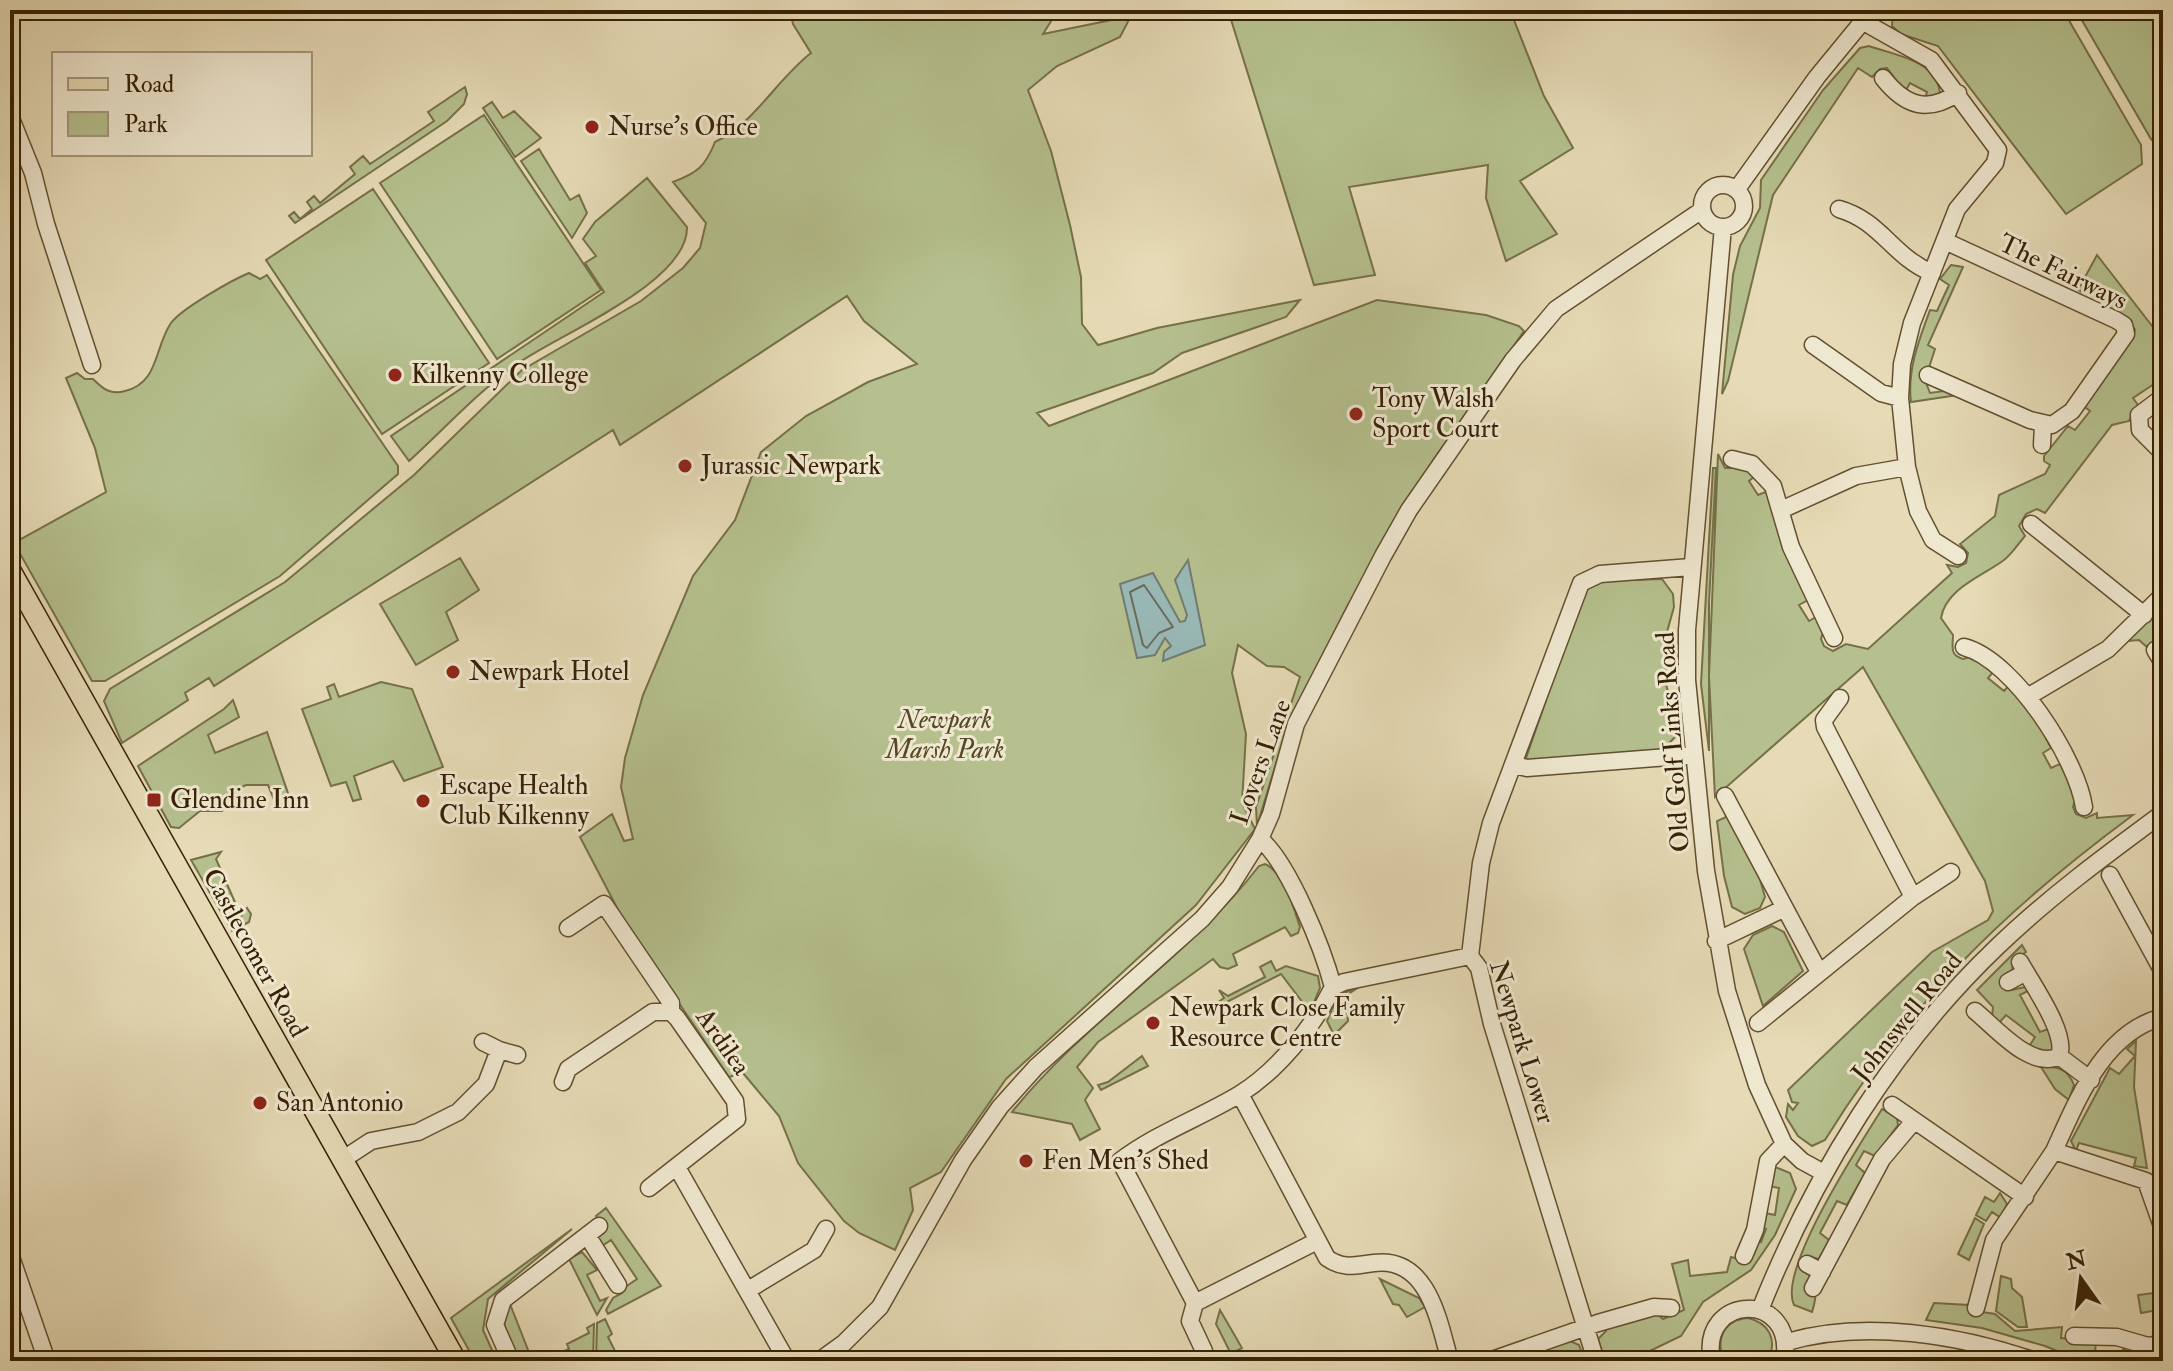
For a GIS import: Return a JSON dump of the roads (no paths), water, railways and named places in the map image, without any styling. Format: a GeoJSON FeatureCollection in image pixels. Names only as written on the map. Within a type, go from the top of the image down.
{"type":"FeatureCollection","features":[{"type":"Feature","properties":{"kind":"main road","name":"Castlecomer Road"},"geometry":{"type":"LineString","coordinates":[[10,570],[456,1361]]}},
{"type":"Feature","properties":{"kind":"street"},"geometry":{"type":"LineString","coordinates":[[1737,189],[1867,16],[1889,40],[1923,54],[1958,93],[1995,143],[1998,156],[1957,209],[1906,342],[1900,398],[1907,467],[1923,522],[1933,540],[1958,556]]}},
{"type":"Feature","properties":{"kind":"street"},"geometry":{"type":"LineString","coordinates":[[1883,78],[1894,92],[1925,107],[1943,103],[1958,93]]}},
{"type":"Feature","properties":{"kind":"street"},"geometry":{"type":"LineString","coordinates":[[10,116],[33,173],[46,224],[92,365]]}},
{"type":"Feature","properties":{"kind":"street"},"geometry":{"type":"LineString","coordinates":[[1725,185],[1737,189],[1744,200],[1744,213],[1736,224],[1723,227],[1712,224],[1702,210],[1704,197],[1713,187],[1725,185]]}},
{"type":"Feature","properties":{"kind":"street"},"geometry":{"type":"LineString","coordinates":[[1839,209],[1873,224],[1910,263],[1932,273]]}},
{"type":"Feature","properties":{"kind":"street","name":"Lovers Lane"},"geometry":{"type":"LineString","coordinates":[[819,1361],[844,1343],[880,1307],[970,1147],[1000,1107],[1036,1067],[1202,919],[1230,887],[1260,839],[1271,814],[1296,724],[1344,629],[1409,510],[1513,360],[1556,309],[1702,210]]}},
{"type":"Feature","properties":{"kind":"street","name":"Old Golf Links Road"},"geometry":{"type":"LineString","coordinates":[[1723,227],[1691,567],[1687,680],[1694,755],[1716,941],[1740,1033],[1757,1085],[1784,1144],[1797,1158],[1824,1173]]}},
{"type":"Feature","properties":{"kind":"street","name":"The Fairways"},"geometry":{"type":"LineString","coordinates":[[1945,241],[2124,325],[2127,331],[2124,341],[2072,411],[2060,423],[2043,425]]}},
{"type":"Feature","properties":{"kind":"street"},"geometry":{"type":"LineString","coordinates":[[1813,345],[1881,393],[1900,398]]}},
{"type":"Feature","properties":{"kind":"street"},"geometry":{"type":"LineString","coordinates":[[1928,375],[2043,425],[2042,445]]}},
{"type":"Feature","properties":{"kind":"street"},"geometry":{"type":"LineString","coordinates":[[2163,397],[2139,415],[2140,430],[2163,453]]}},
{"type":"Feature","properties":{"kind":"street"},"geometry":{"type":"LineString","coordinates":[[1732,459],[1760,469],[1773,486],[1791,547],[1834,638]]}},
{"type":"Feature","properties":{"kind":"street"},"geometry":{"type":"LineString","coordinates":[[1781,510],[1856,476],[1907,467]]}},
{"type":"Feature","properties":{"kind":"street"},"geometry":{"type":"LineString","coordinates":[[2031,524],[2144,615]]}},
{"type":"Feature","properties":{"kind":"street","name":"Newpark Lower"},"geometry":{"type":"LineString","coordinates":[[1596,1361],[1492,1024],[1479,968],[1470,956],[1481,863],[1491,823],[1581,583],[1600,574],[1691,567]]}},
{"type":"Feature","properties":{"kind":"street"},"geometry":{"type":"LineString","coordinates":[[2029,696],[2108,649],[2163,595]]}},
{"type":"Feature","properties":{"kind":"street"},"geometry":{"type":"LineString","coordinates":[[1964,647],[1979,652],[2029,696],[2081,789],[2084,807]]}},
{"type":"Feature","properties":{"kind":"street"},"geometry":{"type":"LineString","coordinates":[[1840,698],[1824,720],[1825,727],[1913,897]]}},
{"type":"Feature","properties":{"kind":"street"},"geometry":{"type":"LineString","coordinates":[[1514,765],[1527,768],[1694,755]]}},
{"type":"Feature","properties":{"kind":"street"},"geometry":{"type":"LineString","coordinates":[[1725,796],[1819,972]]}},
{"type":"Feature","properties":{"kind":"street","name":"Johnswell Road"},"geometry":{"type":"LineString","coordinates":[[1760,1310],[1824,1173],[1872,1098],[1956,989],[2049,900],[2163,813]]}},
{"type":"Feature","properties":{"kind":"street"},"geometry":{"type":"LineString","coordinates":[[1260,839],[1274,850],[1295,891],[1333,987]]}},
{"type":"Feature","properties":{"kind":"street"},"geometry":{"type":"LineString","coordinates":[[1758,1023],[1913,897],[1951,872]]}},
{"type":"Feature","properties":{"kind":"street"},"geometry":{"type":"LineString","coordinates":[[2110,875],[2163,972]]}},
{"type":"Feature","properties":{"kind":"street","name":"Ardilea"},"geometry":{"type":"LineString","coordinates":[[568,928],[604,904],[671,1003],[671,1012],[735,1101],[738,1111],[733,1125],[649,1188]]}},
{"type":"Feature","properties":{"kind":"street"},"geometry":{"type":"LineString","coordinates":[[1716,941],[1783,909]]}},
{"type":"Feature","properties":{"kind":"street"},"geometry":{"type":"LineString","coordinates":[[1204,1351],[1190,1321],[1195,1303],[1120,1161],[1143,1144],[1240,1094],[1312,1027],[1333,987],[1344,982],[1470,956]]}},
{"type":"Feature","properties":{"kind":"street"},"geometry":{"type":"LineString","coordinates":[[2008,982],[2023,967],[2061,1040],[2059,1056]]}},
{"type":"Feature","properties":{"kind":"street"},"geometry":{"type":"LineString","coordinates":[[1975,1011],[2031,1056],[2043,1060],[2059,1056]]}},
{"type":"Feature","properties":{"kind":"street","name":"Ardilea"},"geometry":{"type":"LineString","coordinates":[[563,1082],[568,1069],[653,1012],[671,1012]]}},
{"type":"Feature","properties":{"kind":"street"},"geometry":{"type":"LineString","coordinates":[[1976,1308],[1994,1240],[2054,1151],[2091,1080],[2119,1042],[2137,1028],[2163,1017]]}},
{"type":"Feature","properties":{"kind":"street"},"geometry":{"type":"LineString","coordinates":[[342,1160],[371,1141],[418,1132],[458,1112],[486,1084],[491,1046],[517,1055]]}},
{"type":"Feature","properties":{"kind":"street"},"geometry":{"type":"LineString","coordinates":[[2059,1056],[2091,1080]]}},
{"type":"Feature","properties":{"kind":"street"},"geometry":{"type":"LineString","coordinates":[[1240,1094],[1327,1258],[1341,1266],[1389,1263],[1415,1277],[1435,1308],[1450,1361]]}},
{"type":"Feature","properties":{"kind":"street"},"geometry":{"type":"LineString","coordinates":[[1892,1105],[2025,1197]]}},
{"type":"Feature","properties":{"kind":"street"},"geometry":{"type":"LineString","coordinates":[[1813,1288],[1882,1159],[1914,1121]]}},
{"type":"Feature","properties":{"kind":"street"},"geometry":{"type":"LineString","coordinates":[[1744,1256],[1755,1230],[1768,1161],[1784,1144]]}},
{"type":"Feature","properties":{"kind":"street"},"geometry":{"type":"LineString","coordinates":[[2054,1151],[2137,1176],[2157,1188],[2163,1229]]}},
{"type":"Feature","properties":{"kind":"street"},"geometry":{"type":"LineString","coordinates":[[678,1169],[787,1361]]}},
{"type":"Feature","properties":{"kind":"street"},"geometry":{"type":"LineString","coordinates":[[748,1290],[814,1250],[826,1229]]}},
{"type":"Feature","properties":{"kind":"street"},"geometry":{"type":"LineString","coordinates":[[511,1361],[495,1325],[503,1300],[593,1231],[618,1285]]}},
{"type":"Feature","properties":{"kind":"street"},"geometry":{"type":"LineString","coordinates":[[1195,1303],[1317,1241]]}},
{"type":"Feature","properties":{"kind":"street"},"geometry":{"type":"LineString","coordinates":[[10,1254],[47,1361]]}},
{"type":"Feature","properties":{"kind":"street"},"geometry":{"type":"LineString","coordinates":[[1807,1264],[1822,1272]]}},
{"type":"Feature","properties":{"kind":"street"},"geometry":{"type":"LineString","coordinates":[[1489,1361],[1654,1307],[1671,1308]]}},
{"type":"Feature","properties":{"kind":"street"},"geometry":{"type":"LineString","coordinates":[[1710,1361],[1709,1345],[1713,1330],[1722,1317],[1745,1308],[1760,1310],[1781,1327],[1787,1342],[1784,1361]]}},
{"type":"Feature","properties":{"kind":"street"},"geometry":{"type":"LineString","coordinates":[[1787,1342],[1832,1331],[1906,1335],[1975,1344],[2035,1361]]}},
{"type":"Feature","properties":{"kind":"street"},"geometry":{"type":"LineString","coordinates":[[2074,1336],[2117,1337],[2148,1346],[2163,1344]]}},
{"type":"Feature","properties":{"kind":"water"},"geometry":{"type":"Polygon","coordinates":[[[1188,560],[1205,645],[1163,661],[1164,652],[1171,646],[1165,638],[1155,655],[1137,658],[1120,584],[1153,573],[1180,622],[1185,621],[1187,615],[1175,580],[1188,560]]]}},
{"type":"Feature","properties":{"kind":"place","name":"Nurse's Office"},"geometry":{"type":"Point","coordinates":[592,127]}},
{"type":"Feature","properties":{"kind":"place","name":"Kilkenny College"},"geometry":{"type":"Point","coordinates":[395,375]}},
{"type":"Feature","properties":{"kind":"place","name":"Tony Walsh Sport Court"},"geometry":{"type":"Point","coordinates":[1356,414]}},
{"type":"Feature","properties":{"kind":"place","name":"Jurassic Newpark"},"geometry":{"type":"Point","coordinates":[685,466]}},
{"type":"Feature","properties":{"kind":"place","name":"Newpark Hotel"},"geometry":{"type":"Point","coordinates":[453,672]}},
{"type":"Feature","properties":{"kind":"place","name":"Glendine Inn"},"geometry":{"type":"Point","coordinates":[154,800]}},
{"type":"Feature","properties":{"kind":"place","name":"Escape Health Club Kilkenny"},"geometry":{"type":"Point","coordinates":[423,801]}},
{"type":"Feature","properties":{"kind":"place","name":"Newpark Close Family Resource Centre"},"geometry":{"type":"Point","coordinates":[1153,1023]}},
{"type":"Feature","properties":{"kind":"place","name":"San Antonio"},"geometry":{"type":"Point","coordinates":[260,1103]}},
{"type":"Feature","properties":{"kind":"place","name":"Fen Men's Shed"},"geometry":{"type":"Point","coordinates":[1026,1161]}},
{"type":"Feature","properties":{"kind":"park label","name":"Newpark Marsh Park"},"geometry":{"type":"Point","coordinates":[945,735]}}]}
